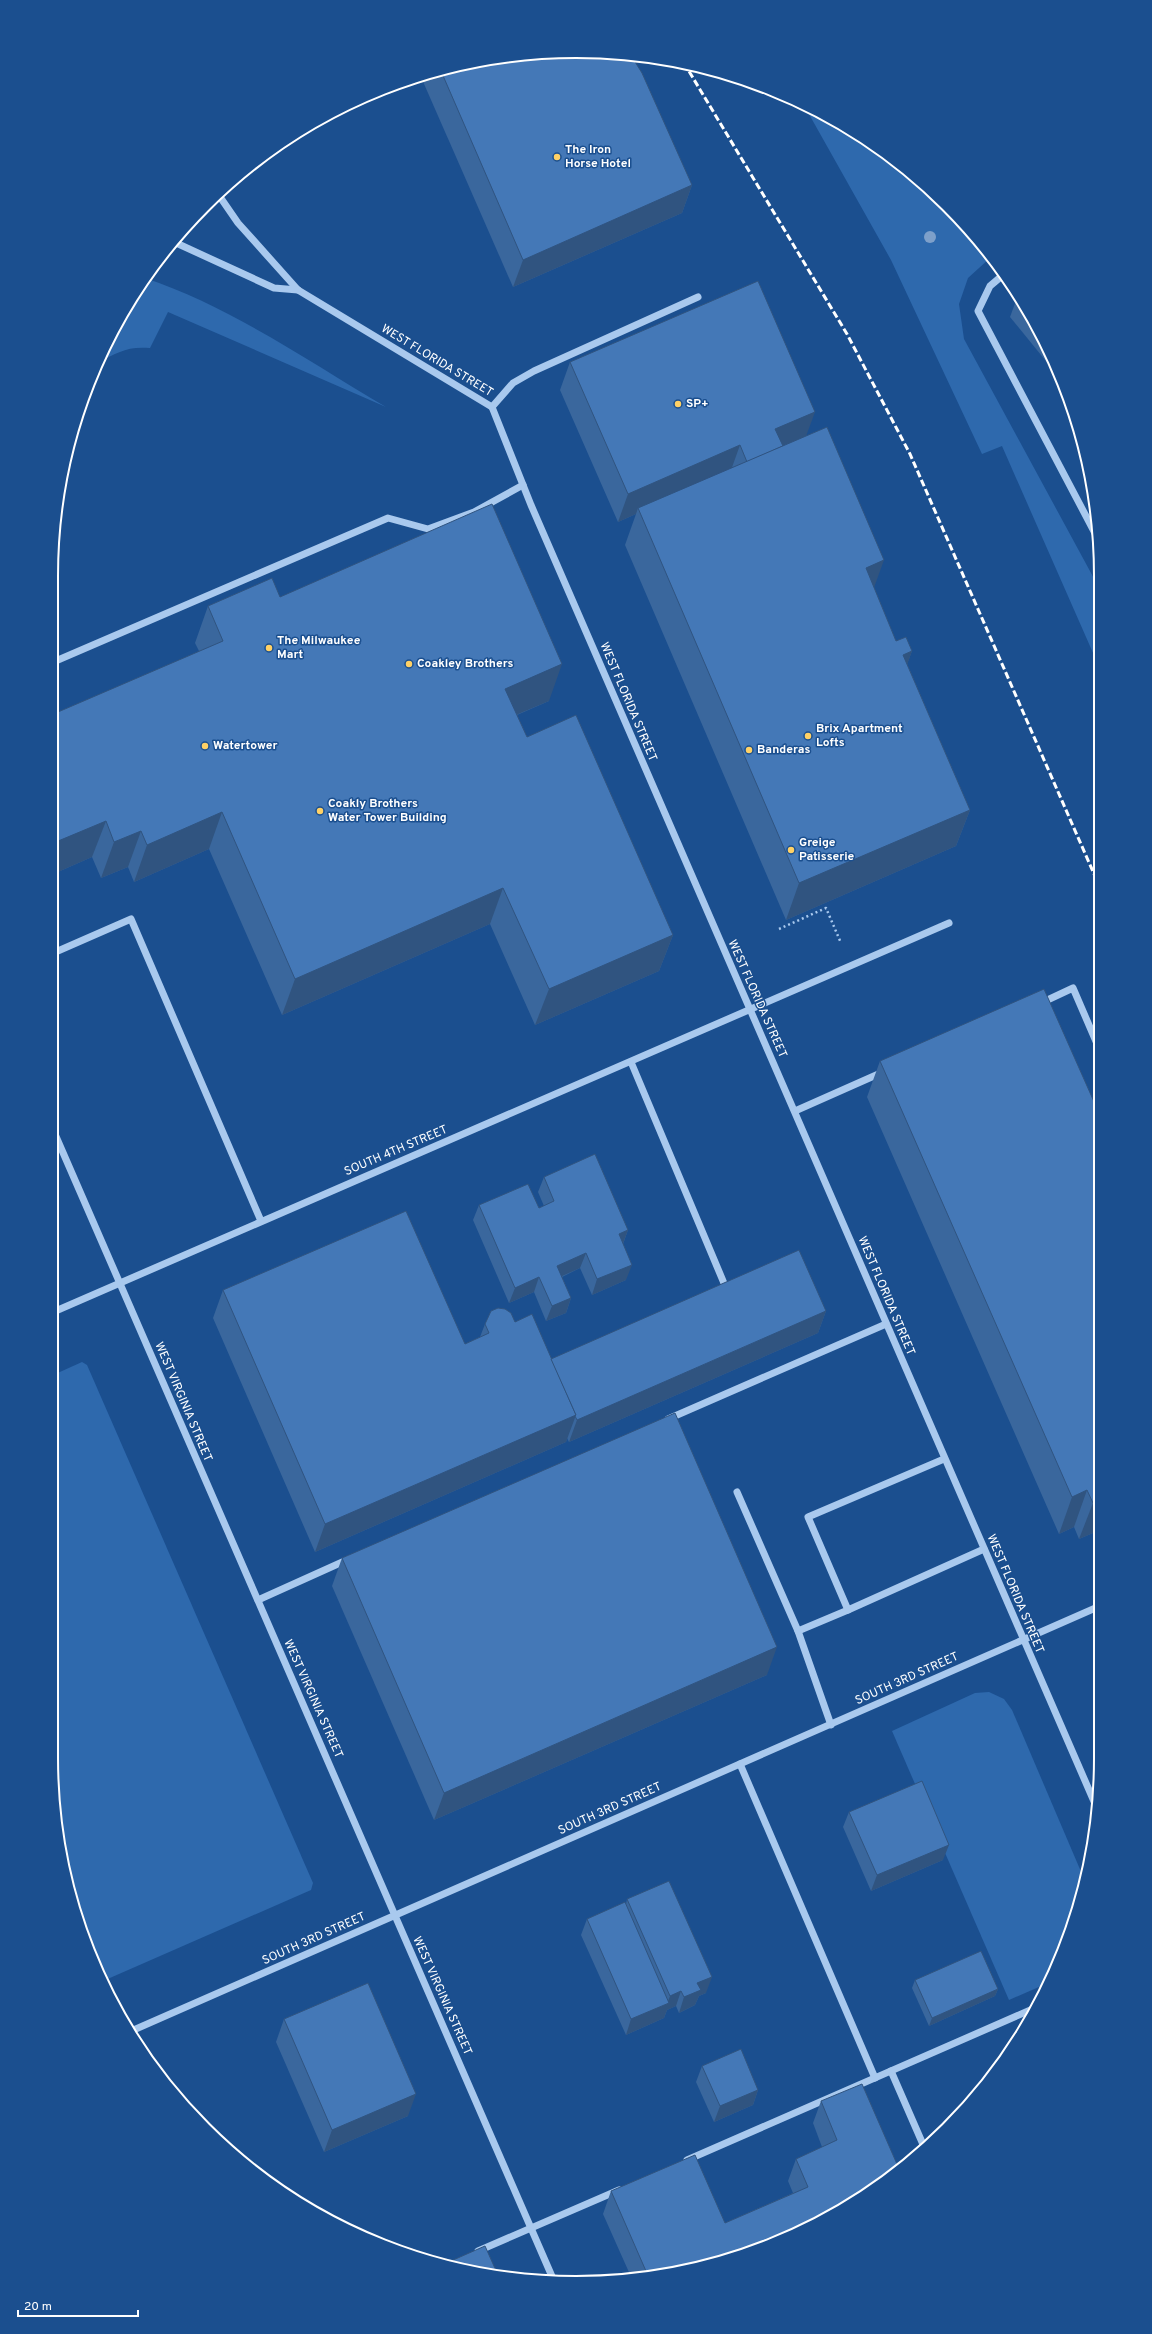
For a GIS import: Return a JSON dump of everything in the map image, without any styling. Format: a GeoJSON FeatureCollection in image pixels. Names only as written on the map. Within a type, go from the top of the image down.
{"type":"FeatureCollection","features":[{"type":"Feature","properties":{"kind":"street","name":"WEST FLORIDA STREET"},"geometry":{"type":"LineString","coordinates":[[221,199],[238,223],[298,290],[492,407],[523,485],[750,1011],[795,1110],[944,1459],[1092,1798]]}},
{"type":"Feature","properties":{"kind":"street","name":"WEST FLORIDA STREET"},"geometry":{"type":"LineString","coordinates":[[179,244],[274,288],[298,290]]}},
{"type":"Feature","properties":{"kind":"street"},"geometry":{"type":"LineString","coordinates":[[1000,278],[990,286],[978,311],[1092,527]]}},
{"type":"Feature","properties":{"kind":"street"},"geometry":{"type":"LineString","coordinates":[[492,407],[513,383],[534,371],[698,298]]}},
{"type":"Feature","properties":{"kind":"street"},"geometry":{"type":"LineString","coordinates":[[58,660],[388,518],[428,530],[474,512],[523,485]]}},
{"type":"Feature","properties":{"kind":"street"},"geometry":{"type":"LineString","coordinates":[[58,951],[131,919],[261,1221]]}},
{"type":"Feature","properties":{"kind":"street","name":"SOUTH 4TH STREET"},"geometry":{"type":"LineString","coordinates":[[58,1310],[750,1011],[949,923]]}},
{"type":"Feature","properties":{"kind":"street"},"geometry":{"type":"LineString","coordinates":[[1037,1004],[1073,988],[1094,1037]]}},
{"type":"Feature","properties":{"kind":"street"},"geometry":{"type":"LineString","coordinates":[[631,1062],[726,1288]]}},
{"type":"Feature","properties":{"kind":"street"},"geometry":{"type":"LineString","coordinates":[[795,1110],[892,1068]]}},
{"type":"Feature","properties":{"kind":"street","name":"WEST VIRGINIA STREET"},"geometry":{"type":"LineString","coordinates":[[58,1141],[552,2275]]}},
{"type":"Feature","properties":{"kind":"street"},"geometry":{"type":"LineString","coordinates":[[657,1424],[886,1324]]}},
{"type":"Feature","properties":{"kind":"street"},"geometry":{"type":"LineString","coordinates":[[848,1610],[808,1517],[944,1459]]}},
{"type":"Feature","properties":{"kind":"street"},"geometry":{"type":"LineString","coordinates":[[737,1492],[798,1631],[830,1724]]}},
{"type":"Feature","properties":{"kind":"street"},"geometry":{"type":"LineString","coordinates":[[798,1631],[984,1549]]}},
{"type":"Feature","properties":{"kind":"street"},"geometry":{"type":"LineString","coordinates":[[258,1600],[354,1557]]}},
{"type":"Feature","properties":{"kind":"street","name":"SOUTH 3RD STREET"},"geometry":{"type":"LineString","coordinates":[[135,2029],[1094,1609]]}},
{"type":"Feature","properties":{"kind":"street"},"geometry":{"type":"LineString","coordinates":[[740,1764],[875,2078]]}},
{"type":"Feature","properties":{"kind":"street"},"geometry":{"type":"LineString","coordinates":[[680,2163],[1028,2011]]}},
{"type":"Feature","properties":{"kind":"street"},"geometry":{"type":"LineString","coordinates":[[891,2071],[922,2143]]}},
{"type":"Feature","properties":{"kind":"street"},"geometry":{"type":"LineString","coordinates":[[468,2255],[628,2185]]}},
{"type":"Feature","properties":{"kind":"path"},"geometry":{"type":"LineString","coordinates":[[779,929],[826,908],[851,966]]}},
{"type":"Feature","properties":{"kind":"shaded area"},"geometry":{"type":"Polygon","coordinates":[[[808,113],[864,145],[918,187],[965,234],[987,261],[968,278],[959,304],[964,339],[1094,578],[1094,655],[1002,446],[982,454],[891,260],[808,113]]]}},
{"type":"Feature","properties":{"kind":"shaded area"},"geometry":{"type":"Polygon","coordinates":[[[151,280],[176,290],[238,319],[386,407],[168,312],[150,348],[128,349],[106,358],[127,317],[151,280]]]}},
{"type":"Feature","properties":{"kind":"shaded area"},"geometry":{"type":"Polygon","coordinates":[[[82,1362],[87,1365],[313,1883],[311,1890],[107,1979],[85,1925],[76,1892],[62,1826],[59,1792],[58,1373],[82,1362]]]}},
{"type":"Feature","properties":{"kind":"shaded area"},"geometry":{"type":"Polygon","coordinates":[[[989,1692],[1004,1699],[1012,1710],[1081,1872],[1067,1925],[1042,1986],[1009,2000],[892,1731],[975,1693],[989,1692]]]}},
{"type":"Feature","properties":{"kind":"building","name":"The Iron Horse Hotel"},"geometry":{"type":"Polygon","coordinates":[[[576,58],[635,61],[642,73],[692,185],[523,260],[443,76],[508,62],[542,59],[576,58]]]}},
{"type":"Feature","properties":{"kind":"building","name":"SP+"},"geometry":{"type":"Polygon","coordinates":[[[758,281],[815,412],[775,429],[783,446],[747,462],[740,445],[628,494],[570,362],[758,281]]]}},
{"type":"Feature","properties":{"kind":"building","name":"Brix Apartment Lofts"},"geometry":{"type":"Polygon","coordinates":[[[827,427],[884,560],[866,568],[896,641],[906,637],[912,651],[903,655],[970,810],[799,883],[638,508],[827,427]]]}},
{"type":"Feature","properties":{"kind":"building","name":"Coakly Brothers Water Tower Building"},"geometry":{"type":"Polygon","coordinates":[[[492,504],[562,664],[505,689],[527,737],[576,715],[673,935],[549,989],[503,888],[295,979],[222,812],[147,845],[141,831],[114,842],[106,821],[58,841],[58,712],[223,641],[208,606],[272,578],[280,597],[492,504]]]}},
{"type":"Feature","properties":{"kind":"building"},"geometry":{"type":"Polygon","coordinates":[[[1044,989],[1094,1102],[1094,1503],[1087,1490],[1072,1497],[880,1061],[1044,989]]]}},
{"type":"Feature","properties":{"kind":"building"},"geometry":{"type":"Polygon","coordinates":[[[595,1154],[628,1230],[619,1234],[632,1265],[597,1279],[586,1253],[557,1266],[571,1298],[552,1306],[539,1277],[515,1288],[479,1205],[528,1184],[539,1208],[554,1201],[544,1177],[595,1154]]]}},
{"type":"Feature","properties":{"kind":"building"},"geometry":{"type":"Polygon","coordinates":[[[406,1211],[465,1344],[489,1333],[485,1324],[491,1311],[498,1308],[505,1309],[511,1313],[515,1322],[532,1314],[576,1415],[325,1524],[223,1290],[406,1211]]]}},
{"type":"Feature","properties":{"kind":"building"},"geometry":{"type":"Polygon","coordinates":[[[799,1250],[826,1311],[577,1420],[551,1359],[799,1250]]]}},
{"type":"Feature","properties":{"kind":"building"},"geometry":{"type":"Polygon","coordinates":[[[675,1413],[777,1647],[444,1793],[342,1558],[675,1413]]]}},
{"type":"Feature","properties":{"kind":"building"},"geometry":{"type":"Polygon","coordinates":[[[922,1781],[949,1845],[877,1875],[849,1812],[922,1781]]]}},
{"type":"Feature","properties":{"kind":"building"},"geometry":{"type":"Polygon","coordinates":[[[669,1881],[712,1977],[697,1983],[701,1990],[684,1997],[681,1991],[670,1996],[627,1899],[669,1881]]]}},
{"type":"Feature","properties":{"kind":"building"},"geometry":{"type":"Polygon","coordinates":[[[625,1902],[669,2003],[631,2019],[587,1919],[625,1902]]]}},
{"type":"Feature","properties":{"kind":"building"},"geometry":{"type":"Polygon","coordinates":[[[981,1951],[998,1989],[932,2018],[915,1980],[981,1951]]]}},
{"type":"Feature","properties":{"kind":"building"},"geometry":{"type":"Polygon","coordinates":[[[368,1983],[416,2094],[332,2130],[284,2019],[368,1983]]]}},
{"type":"Feature","properties":{"kind":"building"},"geometry":{"type":"Polygon","coordinates":[[[741,2049],[758,2090],[720,2106],[702,2066],[741,2049]]]}},
{"type":"Feature","properties":{"kind":"building"},"geometry":{"type":"Polygon","coordinates":[[[862,2084],[897,2164],[864,2189],[835,2207],[774,2237],[743,2249],[710,2258],[646,2272],[611,2191],[695,2155],[725,2223],[808,2187],[796,2159],[837,2140],[821,2101],[862,2084]]]}},
{"type":"Feature","properties":{"kind":"building"},"geometry":{"type":"Polygon","coordinates":[[[485,2246],[496,2270],[475,2266],[452,2260],[485,2246]]]}},
{"type":"Feature","properties":{"kind":"railway"},"geometry":{"type":"LineString","coordinates":[[689,71],[847,334],[910,454],[1094,874]]}},
{"type":"Feature","properties":{"kind":"place","name":"The Iron Horse Hotel"},"geometry":{"type":"Point","coordinates":[557,157]}},
{"type":"Feature","properties":{"kind":"place","name":"SP+"},"geometry":{"type":"Point","coordinates":[678,404]}},
{"type":"Feature","properties":{"kind":"place","name":"The Milwaukee Mart"},"geometry":{"type":"Point","coordinates":[269,648]}},
{"type":"Feature","properties":{"kind":"place","name":"Coakley Brothers"},"geometry":{"type":"Point","coordinates":[409,664]}},
{"type":"Feature","properties":{"kind":"place","name":"Brix Apartment Lofts"},"geometry":{"type":"Point","coordinates":[808,736]}},
{"type":"Feature","properties":{"kind":"place","name":"Watertower"},"geometry":{"type":"Point","coordinates":[205,746]}},
{"type":"Feature","properties":{"kind":"place","name":"Banderas"},"geometry":{"type":"Point","coordinates":[749,750]}},
{"type":"Feature","properties":{"kind":"place","name":"Coakly Brothers Water Tower Building"},"geometry":{"type":"Point","coordinates":[320,811]}},
{"type":"Feature","properties":{"kind":"place","name":"Greige Patisserie"},"geometry":{"type":"Point","coordinates":[791,850]}}]}
